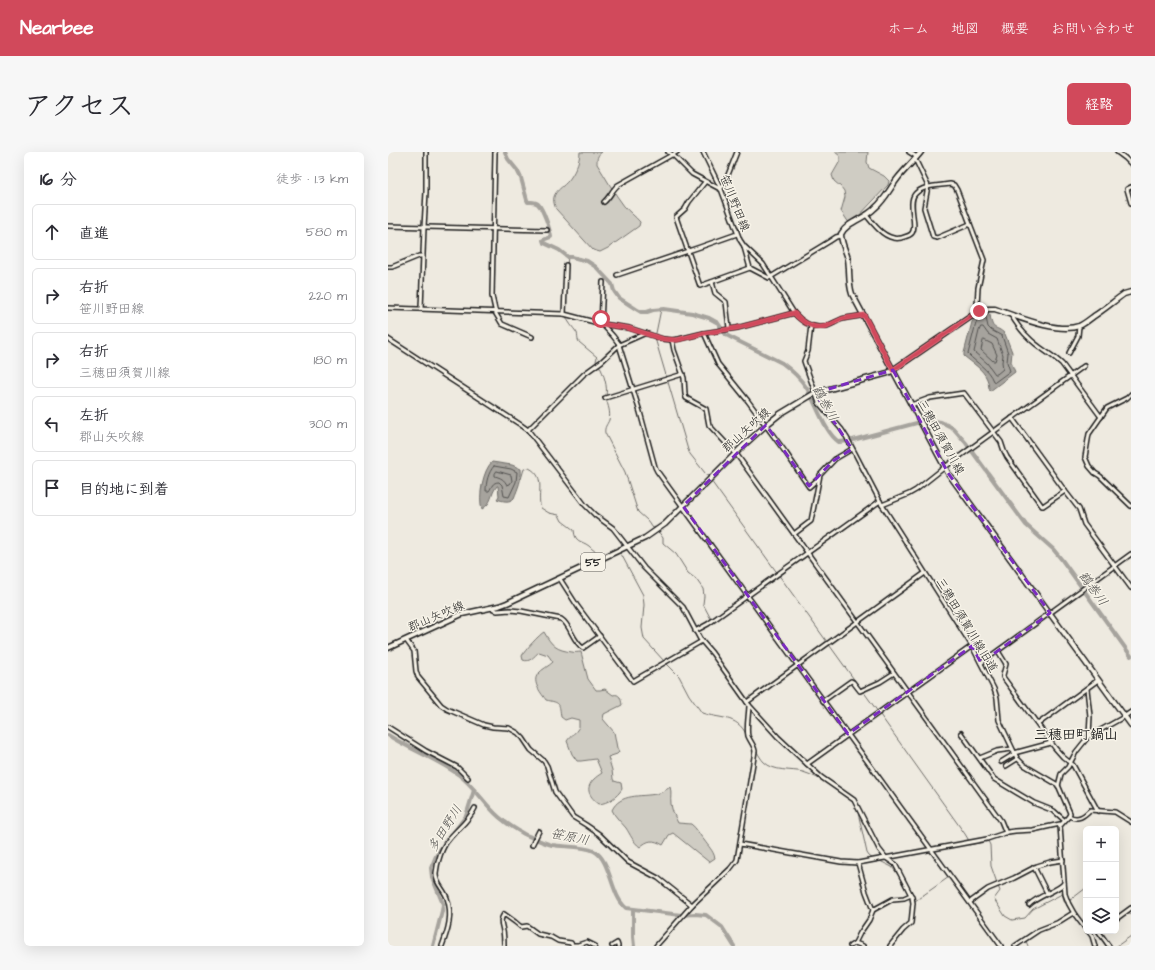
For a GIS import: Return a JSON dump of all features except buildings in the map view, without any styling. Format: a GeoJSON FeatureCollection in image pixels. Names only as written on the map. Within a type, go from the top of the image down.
{"type":"FeatureCollection","features":[{"type":"Feature","properties":{"kind":"main road"},"geometry":{"type":"LineString","coordinates":[[840,236],[847,226],[866,215],[880,204],[898,177],[921,152]]}},
{"type":"Feature","properties":{"kind":"main road","name":"三穂田須賀川線"},"geometry":{"type":"LineString","coordinates":[[840,236],[848,258],[849,282],[852,291],[944,467],[1131,725]]}},
{"type":"Feature","properties":{"kind":"main road"},"geometry":{"type":"LineString","coordinates":[[979,311],[984,309],[995,309],[1057,328],[1079,326],[1124,294],[1131,292]]}},
{"type":"Feature","properties":{"kind":"main road","name":"郡山矢吹線"},"geometry":{"type":"LineString","coordinates":[[388,648],[462,614],[492,608],[507,603],[645,538],[659,529],[736,453],[766,425],[787,409],[812,395],[888,373],[979,311]]}},
{"type":"Feature","properties":{"kind":"street"},"geometry":{"type":"LineString","coordinates":[[421,309],[426,192],[426,152]]}},
{"type":"Feature","properties":{"kind":"street"},"geometry":{"type":"LineString","coordinates":[[495,152],[491,292],[496,314],[503,325],[532,337]]}},
{"type":"Feature","properties":{"kind":"street"},"geometry":{"type":"LineString","coordinates":[[668,152],[692,174],[721,189],[737,152]]}},
{"type":"Feature","properties":{"kind":"street"},"geometry":{"type":"LineString","coordinates":[[604,202],[618,185],[677,152]]}},
{"type":"Feature","properties":{"kind":"street","name":"笹川野田線"},"geometry":{"type":"LineString","coordinates":[[703,152],[721,189],[740,240],[744,246],[763,264],[794,313],[803,322],[811,325]]}},
{"type":"Feature","properties":{"kind":"street"},"geometry":{"type":"LineString","coordinates":[[909,152],[916,158],[928,187],[924,208],[933,238],[937,238],[970,224]]}},
{"type":"Feature","properties":{"kind":"street"},"geometry":{"type":"LineString","coordinates":[[1117,152],[1131,164]]}},
{"type":"Feature","properties":{"kind":"street"},"geometry":{"type":"LineString","coordinates":[[705,182],[685,209],[676,216],[700,286],[750,268]]}},
{"type":"Feature","properties":{"kind":"street"},"geometry":{"type":"LineString","coordinates":[[866,215],[877,227],[894,239],[910,235],[913,227],[912,198],[917,192],[928,187],[954,184],[984,260],[978,288],[977,306],[979,311]]}},
{"type":"Feature","properties":{"kind":"street"},"geometry":{"type":"LineString","coordinates":[[1131,187],[1127,189],[1131,203]]}},
{"type":"Feature","properties":{"kind":"street"},"geometry":{"type":"LineString","coordinates":[[388,226],[547,230]]}},
{"type":"Feature","properties":{"kind":"street"},"geometry":{"type":"LineString","coordinates":[[617,275],[737,234]]}},
{"type":"Feature","properties":{"kind":"street"},"geometry":{"type":"LineString","coordinates":[[744,246],[750,268],[769,278],[830,240],[840,236]]}},
{"type":"Feature","properties":{"kind":"street"},"geometry":{"type":"LineString","coordinates":[[388,267],[423,256]]}},
{"type":"Feature","properties":{"kind":"street"},"geometry":{"type":"LineString","coordinates":[[564,314],[566,265]]}},
{"type":"Feature","properties":{"kind":"street"},"geometry":{"type":"LineString","coordinates":[[603,282],[602,324],[619,345],[655,468],[1001,946]]}},
{"type":"Feature","properties":{"kind":"street"},"geometry":{"type":"LineString","coordinates":[[712,282],[715,293],[726,302],[729,328]]}},
{"type":"Feature","properties":{"kind":"street"},"geometry":{"type":"LineString","coordinates":[[388,308],[564,314],[602,324],[628,328],[663,339],[672,340],[729,328],[737,328],[794,313]]}},
{"type":"Feature","properties":{"kind":"street"},"geometry":{"type":"LineString","coordinates":[[1011,314],[1026,336],[1057,359],[1101,417]]}},
{"type":"Feature","properties":{"kind":"street"},"geometry":{"type":"LineString","coordinates":[[811,325],[820,327],[827,326],[843,319],[864,315]]}},
{"type":"Feature","properties":{"kind":"street","name":"三穂田須賀川線旧道"},"geometry":{"type":"LineString","coordinates":[[811,325],[808,351],[804,361],[812,395],[842,430],[882,505],[972,646],[996,694],[999,717],[1017,759],[1058,786]]}},
{"type":"Feature","properties":{"kind":"street"},"geometry":{"type":"LineString","coordinates":[[1069,353],[1078,336],[1079,326]]}},
{"type":"Feature","properties":{"kind":"street"},"geometry":{"type":"LineString","coordinates":[[528,430],[584,374],[602,361],[619,345],[646,333]]}},
{"type":"Feature","properties":{"kind":"street"},"geometry":{"type":"LineString","coordinates":[[704,333],[718,364],[735,383],[809,487],[818,479],[834,459],[852,449]]}},
{"type":"Feature","properties":{"kind":"street"},"geometry":{"type":"LineString","coordinates":[[388,339],[528,430],[585,505],[620,536],[652,577],[683,607],[695,631],[747,702],[788,747],[825,780],[853,799],[879,849],[886,858],[895,864],[911,895],[913,903],[912,922],[890,946]]}},
{"type":"Feature","properties":{"kind":"street"},"geometry":{"type":"LineString","coordinates":[[672,340],[683,374],[686,398],[706,409],[709,426],[736,453],[1001,821],[1006,833]]}},
{"type":"Feature","properties":{"kind":"street"},"geometry":{"type":"LineString","coordinates":[[882,505],[912,493],[944,467],[1084,366]]}},
{"type":"Feature","properties":{"kind":"street"},"geometry":{"type":"LineString","coordinates":[[605,398],[683,374]]}},
{"type":"Feature","properties":{"kind":"street"},"geometry":{"type":"LineString","coordinates":[[911,405],[930,398],[964,393],[1002,443],[1007,457],[1042,506],[1064,491]]}},
{"type":"Feature","properties":{"kind":"street"},"geometry":{"type":"LineString","coordinates":[[1131,394],[1127,398],[1107,408],[1089,434],[1086,454],[1087,462],[1095,473],[1131,506]]}},
{"type":"Feature","properties":{"kind":"street"},"geometry":{"type":"LineString","coordinates":[[1012,418],[1080,512],[1084,524],[1131,588]]}},
{"type":"Feature","properties":{"kind":"street"},"geometry":{"type":"LineString","coordinates":[[794,534],[811,521],[818,479]]}},
{"type":"Feature","properties":{"kind":"street"},"geometry":{"type":"LineString","coordinates":[[695,631],[708,624],[748,596],[880,501]]}},
{"type":"Feature","properties":{"kind":"street"},"geometry":{"type":"LineString","coordinates":[[981,663],[1131,554]]}},
{"type":"Feature","properties":{"kind":"street"},"geometry":{"type":"LineString","coordinates":[[747,702],[925,573]]}},
{"type":"Feature","properties":{"kind":"street"},"geometry":{"type":"LineString","coordinates":[[560,579],[578,607],[634,681],[702,641]]}},
{"type":"Feature","properties":{"kind":"street"},"geometry":{"type":"LineString","coordinates":[[492,608],[497,611],[521,611],[561,619],[565,622],[572,635],[583,648],[600,636]]}},
{"type":"Feature","properties":{"kind":"street"},"geometry":{"type":"LineString","coordinates":[[406,640],[414,651],[418,677],[443,706],[484,725],[509,728],[518,733],[524,738],[531,750],[544,761],[555,792],[573,817],[599,834],[628,862],[662,881],[692,905]]}},
{"type":"Feature","properties":{"kind":"street"},"geometry":{"type":"LineString","coordinates":[[807,764],[972,646]]}},
{"type":"Feature","properties":{"kind":"street"},"geometry":{"type":"LineString","coordinates":[[998,651],[1006,664],[1003,677],[1063,757],[1070,762],[1098,810]]}},
{"type":"Feature","properties":{"kind":"street"},"geometry":{"type":"LineString","coordinates":[[823,701],[851,681],[860,690],[880,682],[894,673]]}},
{"type":"Feature","properties":{"kind":"street"},"geometry":{"type":"LineString","coordinates":[[1038,724],[1098,680]]}},
{"type":"Feature","properties":{"kind":"street"},"geometry":{"type":"LineString","coordinates":[[1087,689],[1090,718],[1089,736]]}},
{"type":"Feature","properties":{"kind":"street"},"geometry":{"type":"LineString","coordinates":[[656,946],[692,905],[730,869],[736,860],[755,751],[755,748],[748,736],[750,705]]}},
{"type":"Feature","properties":{"kind":"street"},"geometry":{"type":"LineString","coordinates":[[740,844],[841,862],[858,863],[987,839],[1015,831],[1033,830],[1060,824],[1069,816],[1070,811],[1058,786],[1061,774],[1068,767],[1077,750],[1089,736],[1131,712]]}},
{"type":"Feature","properties":{"kind":"street"},"geometry":{"type":"LineString","coordinates":[[388,727],[426,751],[457,767],[468,778]]}},
{"type":"Feature","properties":{"kind":"street"},"geometry":{"type":"LineString","coordinates":[[961,733],[994,779],[1034,803],[1054,811],[1064,820]]}},
{"type":"Feature","properties":{"kind":"street"},"geometry":{"type":"LineString","coordinates":[[1001,762],[1014,754],[1052,743]]}},
{"type":"Feature","properties":{"kind":"street"},"geometry":{"type":"LineString","coordinates":[[980,758],[997,751],[1012,749]]}},
{"type":"Feature","properties":{"kind":"street"},"geometry":{"type":"LineString","coordinates":[[1006,766],[1017,759]]}},
{"type":"Feature","properties":{"kind":"street"},"geometry":{"type":"LineString","coordinates":[[442,946],[449,926],[448,904],[447,897],[437,880],[436,872],[445,845],[475,808]]}},
{"type":"Feature","properties":{"kind":"street"},"geometry":{"type":"LineString","coordinates":[[1069,816],[1078,818],[1084,816],[1090,810],[1098,810],[1115,812],[1131,822]]}},
{"type":"Feature","properties":{"kind":"street"},"geometry":{"type":"LineString","coordinates":[[1127,819],[1131,816]]}},
{"type":"Feature","properties":{"kind":"street"},"geometry":{"type":"LineString","coordinates":[[1060,824],[1065,894],[1073,913],[1083,925]]}},
{"type":"Feature","properties":{"kind":"street"},"geometry":{"type":"LineString","coordinates":[[532,844],[539,831]]}},
{"type":"Feature","properties":{"kind":"street"},"geometry":{"type":"LineString","coordinates":[[970,902],[988,889],[1014,878],[1034,867],[1063,860]]}},
{"type":"Feature","properties":{"kind":"street"},"geometry":{"type":"LineString","coordinates":[[858,863],[873,910]]}},
{"type":"Feature","properties":{"kind":"street"},"geometry":{"type":"LineString","coordinates":[[1034,867],[1047,893]]}},
{"type":"Feature","properties":{"kind":"street"},"geometry":{"type":"LineString","coordinates":[[1029,905],[1047,893],[1061,887],[1064,883]]}},
{"type":"Feature","properties":{"kind":"street"},"geometry":{"type":"LineString","coordinates":[[850,946],[855,943],[869,920],[873,910],[891,900],[904,898],[911,895]]}},
{"type":"Feature","properties":{"kind":"street"},"geometry":{"type":"LineString","coordinates":[[1119,917],[1131,908]]}},
{"type":"Feature","properties":{"kind":"street"},"geometry":{"type":"LineString","coordinates":[[1015,946],[1039,930],[1057,923],[1073,913]]}},
{"type":"Feature","properties":{"kind":"street"},"geometry":{"type":"LineString","coordinates":[[504,946],[501,924],[504,914],[521,927],[527,926],[538,934],[551,937],[558,941],[571,943],[572,945],[587,942],[595,946]]}},
{"type":"Feature","properties":{"kind":"street"},"geometry":{"type":"LineString","coordinates":[[1095,934],[1092,936],[1095,946]]}},
{"type":"Feature","properties":{"kind":"street"},"geometry":{"type":"LineString","coordinates":[[1101,934],[1109,946]]}},
{"type":"Feature","properties":{"kind":"street"},"geometry":{"type":"LineString","coordinates":[[612,946],[617,943],[618,946]]}},
{"type":"Feature","properties":{"kind":"street"},"geometry":{"type":"LineString","coordinates":[[855,943],[863,946]]}},
{"type":"Feature","properties":{"kind":"highlighted area"},"geometry":{"type":"Polygon","coordinates":[[[893,370],[948,473],[1050,613],[981,663],[972,646],[848,734],[683,506],[766,425],[809,486],[833,461],[852,449],[815,393],[893,370]]]}},
{"type":"Feature","properties":{"kind":"shaded area"},"geometry":{"type":"Polygon","coordinates":[[[580,152],[602,152],[598,156],[597,164],[624,206],[640,222],[639,226],[600,252],[593,250],[556,209],[554,204],[554,196],[570,178],[578,163],[580,152]]]}},
{"type":"Feature","properties":{"kind":"shaded area"},"geometry":{"type":"Polygon","coordinates":[[[835,152],[868,152],[867,162],[869,168],[884,176],[889,181],[888,185],[857,218],[849,223],[841,211],[845,197],[844,191],[834,181],[832,175],[840,161],[840,156],[835,152]]]}},
{"type":"Feature","properties":{"kind":"shaded area"},"geometry":{"type":"Polygon","coordinates":[[[544,632],[552,644],[558,648],[573,652],[581,652],[588,679],[596,690],[605,689],[613,695],[619,696],[621,699],[622,705],[604,714],[603,719],[614,732],[619,752],[608,757],[613,779],[614,781],[621,783],[622,789],[609,801],[599,804],[589,793],[589,786],[595,778],[602,773],[596,759],[577,761],[572,754],[567,741],[579,727],[579,720],[571,718],[565,720],[561,717],[558,704],[546,700],[536,684],[536,677],[538,674],[553,662],[548,655],[539,652],[528,661],[523,660],[522,656],[526,650],[544,632]]]}},
{"type":"Feature","properties":{"kind":"shaded area"},"geometry":{"type":"Polygon","coordinates":[[[670,787],[671,807],[678,823],[691,824],[695,827],[714,855],[715,858],[709,862],[673,833],[669,835],[663,845],[651,841],[640,847],[612,810],[625,798],[658,794],[670,787]]]}},
{"type":"Feature","properties":{"kind":"water"},"geometry":{"type":"Polygon","coordinates":[[[988,313],[993,326],[1005,334],[1012,352],[1011,362],[1015,372],[990,391],[988,380],[983,372],[964,356],[972,322],[975,318],[988,313]]]}},
{"type":"Feature","properties":{"kind":"water"},"geometry":{"type":"Polygon","coordinates":[[[492,462],[512,465],[521,469],[520,480],[512,500],[506,501],[497,499],[499,496],[497,486],[490,501],[486,507],[482,509],[482,484],[486,471],[492,462]]]}},
{"type":"Feature","properties":{"kind":"waterway","name":"鶴巻川"},"geometry":{"type":"LineString","coordinates":[[505,152],[521,178],[528,202],[537,203],[548,224],[551,237],[543,240],[544,243],[559,250],[568,257],[587,261],[596,267],[612,284],[614,291],[619,298],[641,312],[664,309],[692,313],[709,318],[718,323],[726,335],[782,363],[804,384],[829,431],[839,442],[849,441],[928,420],[941,422],[953,428],[966,443],[1026,525],[1053,549],[1062,560],[1131,656]]}},
{"type":"Feature","properties":{"kind":"waterway"},"geometry":{"type":"LineString","coordinates":[[567,265],[568,257]]}},
{"type":"Feature","properties":{"kind":"waterway"},"geometry":{"type":"LineString","coordinates":[[661,309],[655,338],[688,450],[709,478]]}},
{"type":"Feature","properties":{"kind":"waterway"},"geometry":{"type":"LineString","coordinates":[[566,316],[569,323],[577,333],[579,342],[597,357],[597,363]]}},
{"type":"Feature","properties":{"kind":"waterway"},"geometry":{"type":"LineString","coordinates":[[599,365],[605,380],[606,396]]}},
{"type":"Feature","properties":{"kind":"waterway"},"geometry":{"type":"LineString","coordinates":[[606,399],[610,415],[605,428],[605,433],[625,472],[638,512],[653,528],[655,527],[657,529]]}},
{"type":"Feature","properties":{"kind":"waterway"},"geometry":{"type":"LineString","coordinates":[[520,479],[524,469],[529,468],[534,472],[538,476],[540,486],[541,508],[549,513],[559,515],[562,521],[574,530],[579,541],[589,546],[602,556]]}},
{"type":"Feature","properties":{"kind":"waterway"},"geometry":{"type":"LineString","coordinates":[[711,481],[861,689]]}},
{"type":"Feature","properties":{"kind":"waterway"},"geometry":{"type":"LineString","coordinates":[[658,531],[663,538],[663,543],[676,554],[688,573],[696,579],[703,589],[703,604],[711,619]]}},
{"type":"Feature","properties":{"kind":"waterway"},"geometry":{"type":"LineString","coordinates":[[609,557],[620,552],[643,595],[644,605],[642,628],[644,639],[664,661]]}},
{"type":"Feature","properties":{"kind":"waterway"},"geometry":{"type":"LineString","coordinates":[[666,663],[679,676],[689,695],[702,713],[733,721],[738,724],[746,734]]}},
{"type":"Feature","properties":{"kind":"waterway"},"geometry":{"type":"LineString","coordinates":[[863,691],[965,834],[969,845],[988,841],[990,845],[991,866],[997,883]]}},
{"type":"Feature","properties":{"kind":"waterway","name":"笹原川"},"geometry":{"type":"LineString","coordinates":[[388,735],[442,764],[459,775],[499,817],[524,834],[552,845],[590,849],[600,855],[617,894],[626,908],[681,915],[706,915],[722,927],[734,946]]}},
{"type":"Feature","properties":{"kind":"waterway"},"geometry":{"type":"LineString","coordinates":[[757,752],[768,765],[783,770],[803,772],[829,784]]}},
{"type":"Feature","properties":{"kind":"waterway","name":"多田野川"},"geometry":{"type":"LineString","coordinates":[[454,832],[466,816],[474,790]]}},
{"type":"Feature","properties":{"kind":"waterway"},"geometry":{"type":"LineString","coordinates":[[857,808],[867,853],[873,859]]}},
{"type":"Feature","properties":{"kind":"waterway","name":"多田野川"},"geometry":{"type":"LineString","coordinates":[[433,946],[443,904],[432,877],[431,868],[436,856],[445,842]]}},
{"type":"Feature","properties":{"kind":"waterway"},"geometry":{"type":"LineString","coordinates":[[878,860],[892,867],[899,876]]}},
{"type":"Feature","properties":{"kind":"waterway"},"geometry":{"type":"LineString","coordinates":[[913,898],[915,901],[949,877],[999,946]]}},
{"type":"Feature","properties":{"kind":"waterway"},"geometry":{"type":"LineString","coordinates":[[998,886],[1000,891],[994,899],[1005,916],[1012,920],[1025,918],[1033,909],[1062,894],[1066,903]]}},
{"type":"Feature","properties":{"kind":"waterway"},"geometry":{"type":"LineString","coordinates":[[1069,901],[1083,890]]}},
{"type":"Feature","properties":{"kind":"waterway"},"geometry":{"type":"LineString","coordinates":[[1119,914],[1127,909],[1131,915]]}},
{"type":"Feature","properties":{"kind":"waterway"},"geometry":{"type":"LineString","coordinates":[[633,910],[634,946]]}},
{"type":"Feature","properties":{"kind":"waterway"},"geometry":{"type":"LineString","coordinates":[[1117,946],[1131,936]]}},
{"type":"Feature","properties":{"kind":"waterway"},"geometry":{"type":"LineString","coordinates":[[1026,941],[1028,946]]}},
{"type":"Feature","properties":{"kind":"district","name":"三穂田町鍋山"},"geometry":{"type":"Point","coordinates":[1076,734]}},
{"type":"Feature","properties":{"kind":"route"},"geometry":{"type":"LineString","coordinates":[[601,319],[602,324],[628,328],[663,339],[677,340],[704,333],[737,328],[794,313],[803,322],[820,327],[827,326],[843,319],[864,315],[893,370],[979,311]]}}]}
